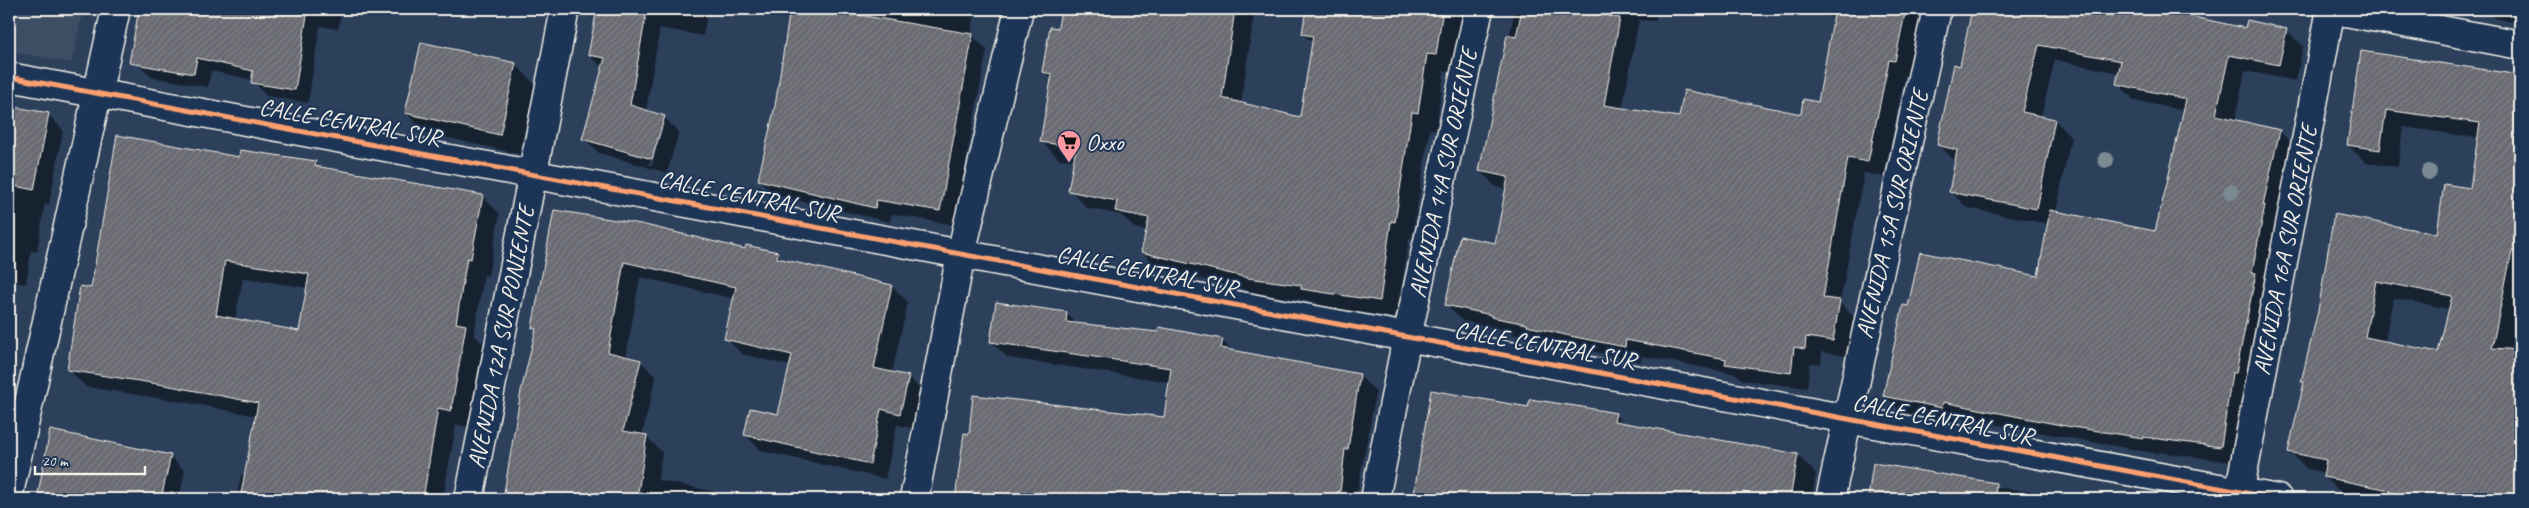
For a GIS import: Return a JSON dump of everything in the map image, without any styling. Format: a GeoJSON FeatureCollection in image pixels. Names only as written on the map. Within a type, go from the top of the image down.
{"type":"FeatureCollection","features":[{"type":"Feature","properties":{"kind":"street"},"geometry":{"type":"LineString","coordinates":[[9,493],[116,9]]}},
{"type":"Feature","properties":{"kind":"street","name":"AVENIDA 12A SUR PONIENTE"},"geometry":{"type":"LineString","coordinates":[[469,499],[566,9]]}},
{"type":"Feature","properties":{"kind":"street"},"geometry":{"type":"LineString","coordinates":[[914,499],[961,254],[1019,9]]}},
{"type":"Feature","properties":{"kind":"street","name":"AVENIDA 14A SUR ORIENTE"},"geometry":{"type":"LineString","coordinates":[[1376,499],[1406,337],[1479,9]]}},
{"type":"Feature","properties":{"kind":"street","name":"AVENIDA 15A SUR ORIENTE"},"geometry":{"type":"LineString","coordinates":[[1830,499],[1846,418],[1937,9]]}},
{"type":"Feature","properties":{"kind":"street"},"geometry":{"type":"LineString","coordinates":[[2331,9],[2520,45]]}},
{"type":"Feature","properties":{"kind":"street","name":"AVENIDA 16A SUR ORIENTE"},"geometry":{"type":"LineString","coordinates":[[2238,496],[2331,9]]}},
{"type":"Feature","properties":{"kind":"street","name":"CALLE CENTRAL SUR"},"geometry":{"type":"LineString","coordinates":[[9,77],[1846,418],[2238,496],[2278,499]]}},
{"type":"Feature","properties":{"kind":"shaded area"},"geometry":{"type":"Polygon","coordinates":[[[9,9],[83,9],[72,63],[9,51],[9,9]]]}},
{"type":"Feature","properties":{"kind":"building"},"geometry":{"type":"Polygon","coordinates":[[[139,9],[308,9],[295,90],[251,83],[253,71],[197,58],[194,74],[129,63],[139,9]]]}},
{"type":"Feature","properties":{"kind":"building"},"geometry":{"type":"Polygon","coordinates":[[[597,9],[647,9],[630,105],[665,116],[652,159],[582,139],[605,58],[588,55],[597,9]]]}},
{"type":"Feature","properties":{"kind":"building"},"geometry":{"type":"Polygon","coordinates":[[[790,9],[848,9],[847,13],[973,34],[940,211],[877,200],[875,208],[758,180],[775,106],[790,9]]]}},
{"type":"Feature","properties":{"kind":"building"},"geometry":{"type":"Polygon","coordinates":[[[1061,9],[1235,9],[1222,98],[1300,117],[1313,36],[1302,34],[1306,9],[1443,9],[1436,55],[1427,54],[1418,113],[1412,112],[1395,222],[1391,221],[1380,301],[1301,289],[1301,285],[1248,278],[1141,252],[1149,218],[1115,211],[1117,201],[1068,191],[1076,147],[1040,142],[1052,74],[1042,72],[1050,27],[1058,28],[1061,9]]]}},
{"type":"Feature","properties":{"kind":"building"},"geometry":{"type":"Polygon","coordinates":[[[1522,9],[1567,9],[1620,18],[1604,105],[1679,117],[1684,90],[1801,114],[1803,99],[1818,102],[1835,9],[1906,9],[1895,61],[1889,60],[1868,162],[1848,158],[1823,298],[1840,300],[1833,341],[1806,337],[1805,349],[1794,347],[1791,373],[1725,364],[1726,359],[1626,340],[1625,347],[1527,326],[1527,324],[1445,305],[1460,236],[1495,243],[1508,177],[1479,171],[1507,35],[1516,37],[1522,9]]]}},
{"type":"Feature","properties":{"kind":"building"},"geometry":{"type":"Polygon","coordinates":[[[1972,9],[2156,9],[2245,28],[2247,20],[2287,29],[2279,65],[2229,55],[2216,115],[2280,130],[2263,205],[2265,205],[2252,272],[2256,273],[2236,373],[2232,373],[2221,447],[2143,438],[2066,426],[1943,402],[1942,408],[1883,396],[1903,305],[1908,306],[1920,252],[2038,276],[2050,210],[2155,231],[2167,183],[2186,99],[2116,84],[2121,61],[2039,45],[2022,112],[2055,119],[2037,209],[1949,192],[1957,150],[1937,145],[1954,64],[1960,66],[1972,9]]]}},
{"type":"Feature","properties":{"kind":"building"},"geometry":{"type":"Polygon","coordinates":[[[421,42],[516,63],[500,135],[405,113],[421,42]]]}},
{"type":"Feature","properties":{"kind":"building"},"geometry":{"type":"Polygon","coordinates":[[[2361,51],[2520,75],[2520,253],[2512,251],[2492,348],[2520,350],[2520,499],[2426,499],[2389,492],[2390,490],[2323,477],[2326,460],[2288,452],[2304,382],[2301,382],[2318,311],[2334,214],[2437,234],[2444,184],[2470,188],[2480,123],[2386,110],[2380,150],[2347,145],[2361,51]],[[2376,281],[2365,337],[2438,352],[2452,296],[2376,281]]]}},
{"type":"Feature","properties":{"kind":"building"},"geometry":{"type":"Polygon","coordinates":[[[9,106],[49,113],[34,190],[9,185],[9,106]]]}},
{"type":"Feature","properties":{"kind":"building"},"geometry":{"type":"Polygon","coordinates":[[[117,135],[239,157],[240,150],[316,161],[315,166],[483,195],[471,259],[467,258],[456,323],[466,325],[451,411],[438,408],[423,499],[240,499],[258,403],[165,385],[67,370],[80,286],[91,288],[117,135]],[[225,261],[216,315],[299,331],[309,274],[225,261]]]}},
{"type":"Feature","properties":{"kind":"building"},"geometry":{"type":"Polygon","coordinates":[[[554,210],[641,224],[745,249],[746,245],[778,252],[777,258],[892,285],[874,368],[909,376],[900,414],[881,409],[870,464],[744,435],[750,408],[778,414],[792,355],[724,339],[736,287],[624,262],[608,352],[641,360],[623,431],[647,435],[637,499],[503,499],[521,391],[536,329],[532,328],[554,210]]]}},
{"type":"Feature","properties":{"kind":"building"},"geometry":{"type":"Polygon","coordinates":[[[996,302],[1067,312],[1066,322],[1158,332],[1159,327],[1223,339],[1221,348],[1360,374],[1348,449],[1345,449],[1340,492],[1338,491],[1337,499],[955,499],[964,433],[969,434],[973,395],[1164,417],[1171,368],[990,342],[996,302]]]}},
{"type":"Feature","properties":{"kind":"building"},"geometry":{"type":"Polygon","coordinates":[[[1431,390],[1528,407],[1530,399],[1582,407],[1616,413],[1614,421],[1798,454],[1790,499],[1413,499],[1431,390]]]}},
{"type":"Feature","properties":{"kind":"building"},"geometry":{"type":"Polygon","coordinates":[[[50,430],[171,455],[161,499],[37,499],[50,430]]]}},
{"type":"Feature","properties":{"kind":"building"},"geometry":{"type":"Polygon","coordinates":[[[1873,463],[1996,483],[1995,499],[1868,499],[1873,463]]]}},
{"type":"Feature","properties":{"kind":"cycle path"},"geometry":{"type":"LineString","coordinates":[[9,77],[2278,499]]}},
{"type":"Feature","properties":{"kind":"place","name":"Oxxo"},"geometry":{"type":"Point","coordinates":[1069,163]}}]}
